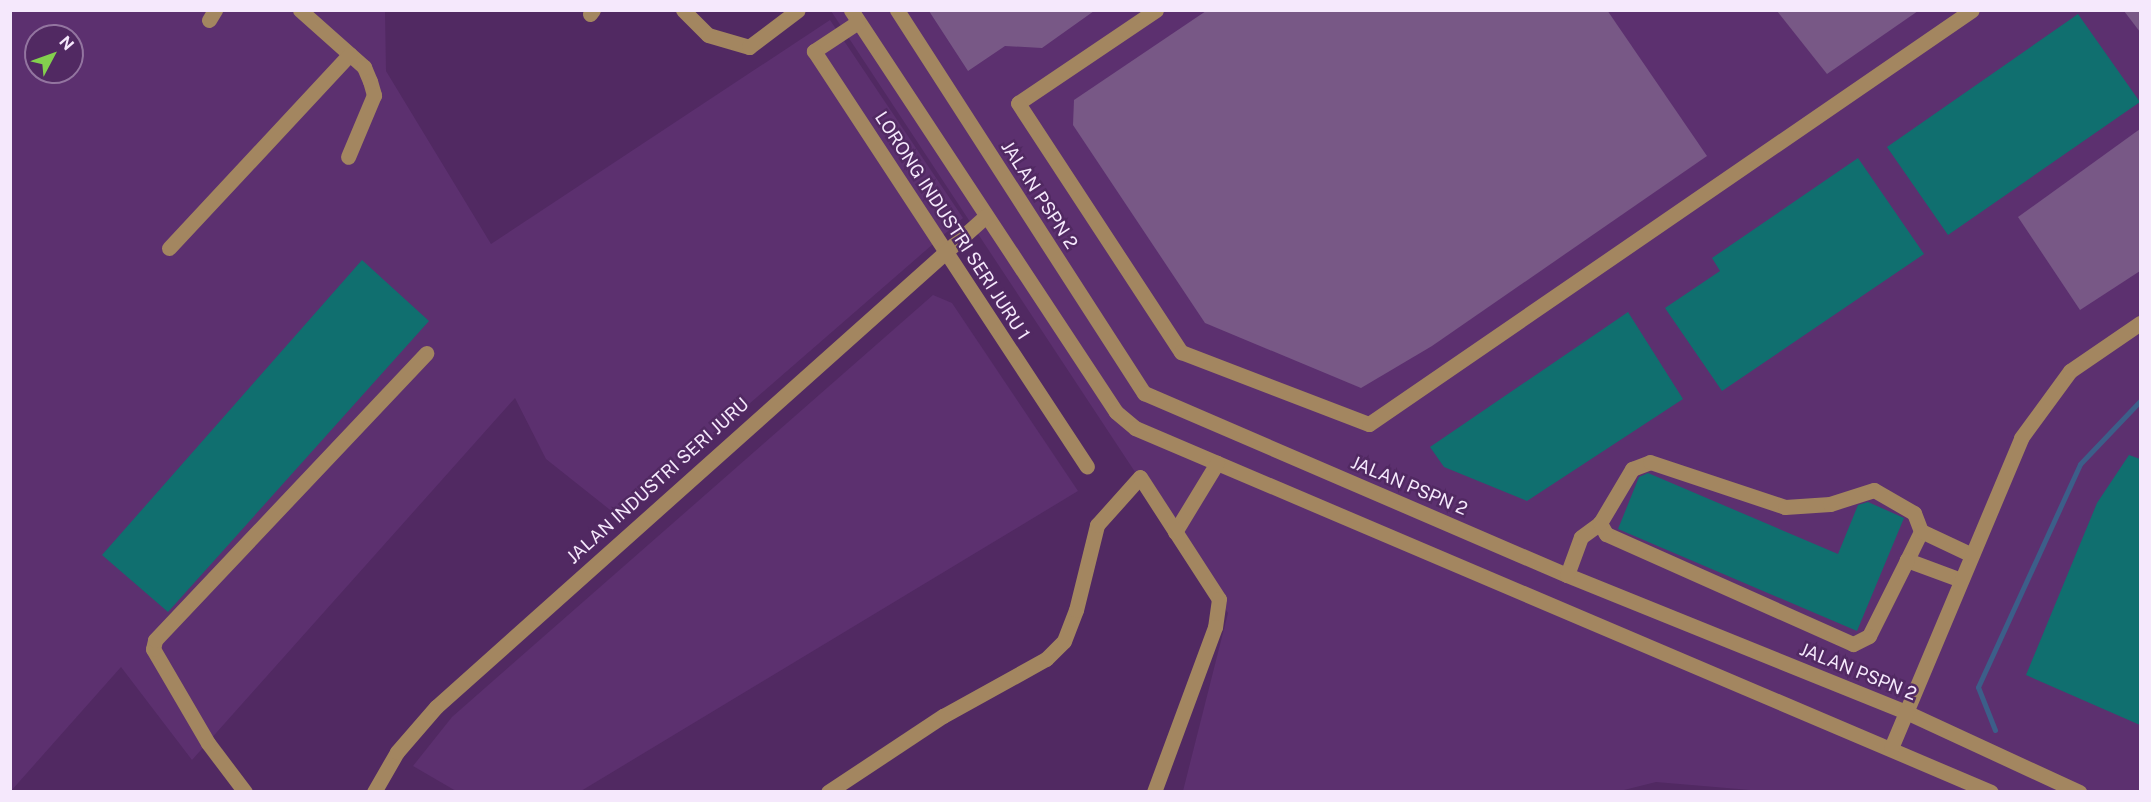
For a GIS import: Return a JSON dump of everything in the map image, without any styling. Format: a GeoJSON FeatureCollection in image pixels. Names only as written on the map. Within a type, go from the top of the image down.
{"type":"FeatureCollection","features":[{"type":"Feature","properties":{"kind":"street"},"geometry":{"type":"LineString","coordinates":[[300,10],[364,67],[374,95],[348,157]]}},
{"type":"Feature","properties":{"kind":"street"},"geometry":{"type":"LineString","coordinates":[[683,10],[708,35],[749,47],[798,10]]}},
{"type":"Feature","properties":{"kind":"street","name":"JALAN PSPN 2"},"geometry":{"type":"LineString","coordinates":[[897,10],[1144,393],[1567,575],[1906,712],[2079,792]]}},
{"type":"Feature","properties":{"kind":"street"},"geometry":{"type":"LineString","coordinates":[[1156,10],[1018,103],[1181,352],[1369,424],[1972,10]]}},
{"type":"Feature","properties":{"kind":"street"},"geometry":{"type":"LineString","coordinates":[[854,16],[1116,412],[1135,428],[1991,792]]}},
{"type":"Feature","properties":{"kind":"street","name":"LORONG INDUSTRI SERI JURU 1"},"geometry":{"type":"LineString","coordinates":[[854,16],[814,51],[1087,466]]}},
{"type":"Feature","properties":{"kind":"street"},"geometry":{"type":"LineString","coordinates":[[169,248],[350,54]]}},
{"type":"Feature","properties":{"kind":"street","name":"JALAN INDUSTRI SERI JURU"},"geometry":{"type":"LineString","coordinates":[[374,792],[397,752],[436,707],[986,216]]}},
{"type":"Feature","properties":{"kind":"street"},"geometry":{"type":"LineString","coordinates":[[1891,748],[2021,438],[2045,400],[2070,371],[2140,323]]}},
{"type":"Feature","properties":{"kind":"street"},"geometry":{"type":"LineString","coordinates":[[245,792],[208,743],[153,649],[155,640],[426,352]]}},
{"type":"Feature","properties":{"kind":"street"},"geometry":{"type":"LineString","coordinates":[[1567,575],[1581,537],[1600,523],[1632,469],[1650,462],[1785,507],[1830,504],[1874,490],[1914,513],[1921,531],[1972,555]]}},
{"type":"Feature","properties":{"kind":"street"},"geometry":{"type":"LineString","coordinates":[[1175,532],[1217,463]]}},
{"type":"Feature","properties":{"kind":"street"},"geometry":{"type":"LineString","coordinates":[[828,792],[943,716],[1046,659],[1064,640],[1076,610],[1097,525],[1140,477],[1219,599],[1215,627],[1154,792]]}},
{"type":"Feature","properties":{"kind":"street"},"geometry":{"type":"LineString","coordinates":[[1600,523],[1606,534],[1853,644],[1869,636],[1921,531]]}},
{"type":"Feature","properties":{"kind":"street"},"geometry":{"type":"LineString","coordinates":[[1907,560],[1961,580]]}},
{"type":"Feature","properties":{"kind":"shaded area"},"geometry":{"type":"Polygon","coordinates":[[[1607,10],[1707,156],[1432,346],[1361,388],[1205,323],[1073,125],[1074,100],[1206,11],[1607,10]]]}},
{"type":"Feature","properties":{"kind":"shaded area"},"geometry":{"type":"Polygon","coordinates":[[[10,11],[385,11],[386,71],[491,244],[830,20],[963,218],[619,517],[546,459],[515,398],[192,760],[121,667],[11,791],[10,11]]]}},
{"type":"Feature","properties":{"kind":"shaded area"},"geometry":{"type":"Polygon","coordinates":[[[831,11],[2140,11],[2140,791],[1774,792],[1656,782],[1616,792],[1183,791],[1228,613],[831,11]]]}},
{"type":"Feature","properties":{"kind":"shaded area"},"geometry":{"type":"Polygon","coordinates":[[[929,11],[1094,11],[1042,48],[1005,46],[968,71],[929,11]]]}},
{"type":"Feature","properties":{"kind":"shaded area"},"geometry":{"type":"Polygon","coordinates":[[[1777,11],[1918,11],[1827,74],[1777,11]]]}},
{"type":"Feature","properties":{"kind":"shaded area"},"geometry":{"type":"Polygon","coordinates":[[[2124,11],[2140,11],[2140,32],[2124,11]]]}},
{"type":"Feature","properties":{"kind":"shaded area"},"geometry":{"type":"Polygon","coordinates":[[[2140,129],[2140,271],[2080,310],[2018,217],[2140,129]]]}},
{"type":"Feature","properties":{"kind":"shaded area"},"geometry":{"type":"Polygon","coordinates":[[[933,295],[952,303],[1078,491],[581,791],[456,791],[413,766],[452,717],[933,295]]]}},
{"type":"Feature","properties":{"kind":"building"},"geometry":{"type":"Polygon","coordinates":[[[2078,14],[2140,102],[1948,235],[1887,147],[2078,14]]]}},
{"type":"Feature","properties":{"kind":"building"},"geometry":{"type":"Polygon","coordinates":[[[1858,158],[1924,254],[1722,391],[1665,308],[1720,271],[1712,258],[1858,158]]]}},
{"type":"Feature","properties":{"kind":"building"},"geometry":{"type":"Polygon","coordinates":[[[362,260],[429,321],[168,612],[102,555],[362,260]]]}},
{"type":"Feature","properties":{"kind":"building"},"geometry":{"type":"Polygon","coordinates":[[[1628,312],[1683,399],[1527,501],[1444,467],[1430,447],[1628,312]]]}},
{"type":"Feature","properties":{"kind":"building"},"geometry":{"type":"Polygon","coordinates":[[[2129,455],[2140,459],[2140,725],[2026,675],[2097,503],[2129,455]]]}},
{"type":"Feature","properties":{"kind":"building"},"geometry":{"type":"Polygon","coordinates":[[[1648,473],[1838,554],[1858,505],[1868,502],[1904,518],[1857,631],[1618,529],[1639,477],[1648,473]]]}},
{"type":"Feature","properties":{"kind":"waterway"},"geometry":{"type":"LineString","coordinates":[[1995,730],[1978,687],[2080,464],[2140,401]]}}]}
